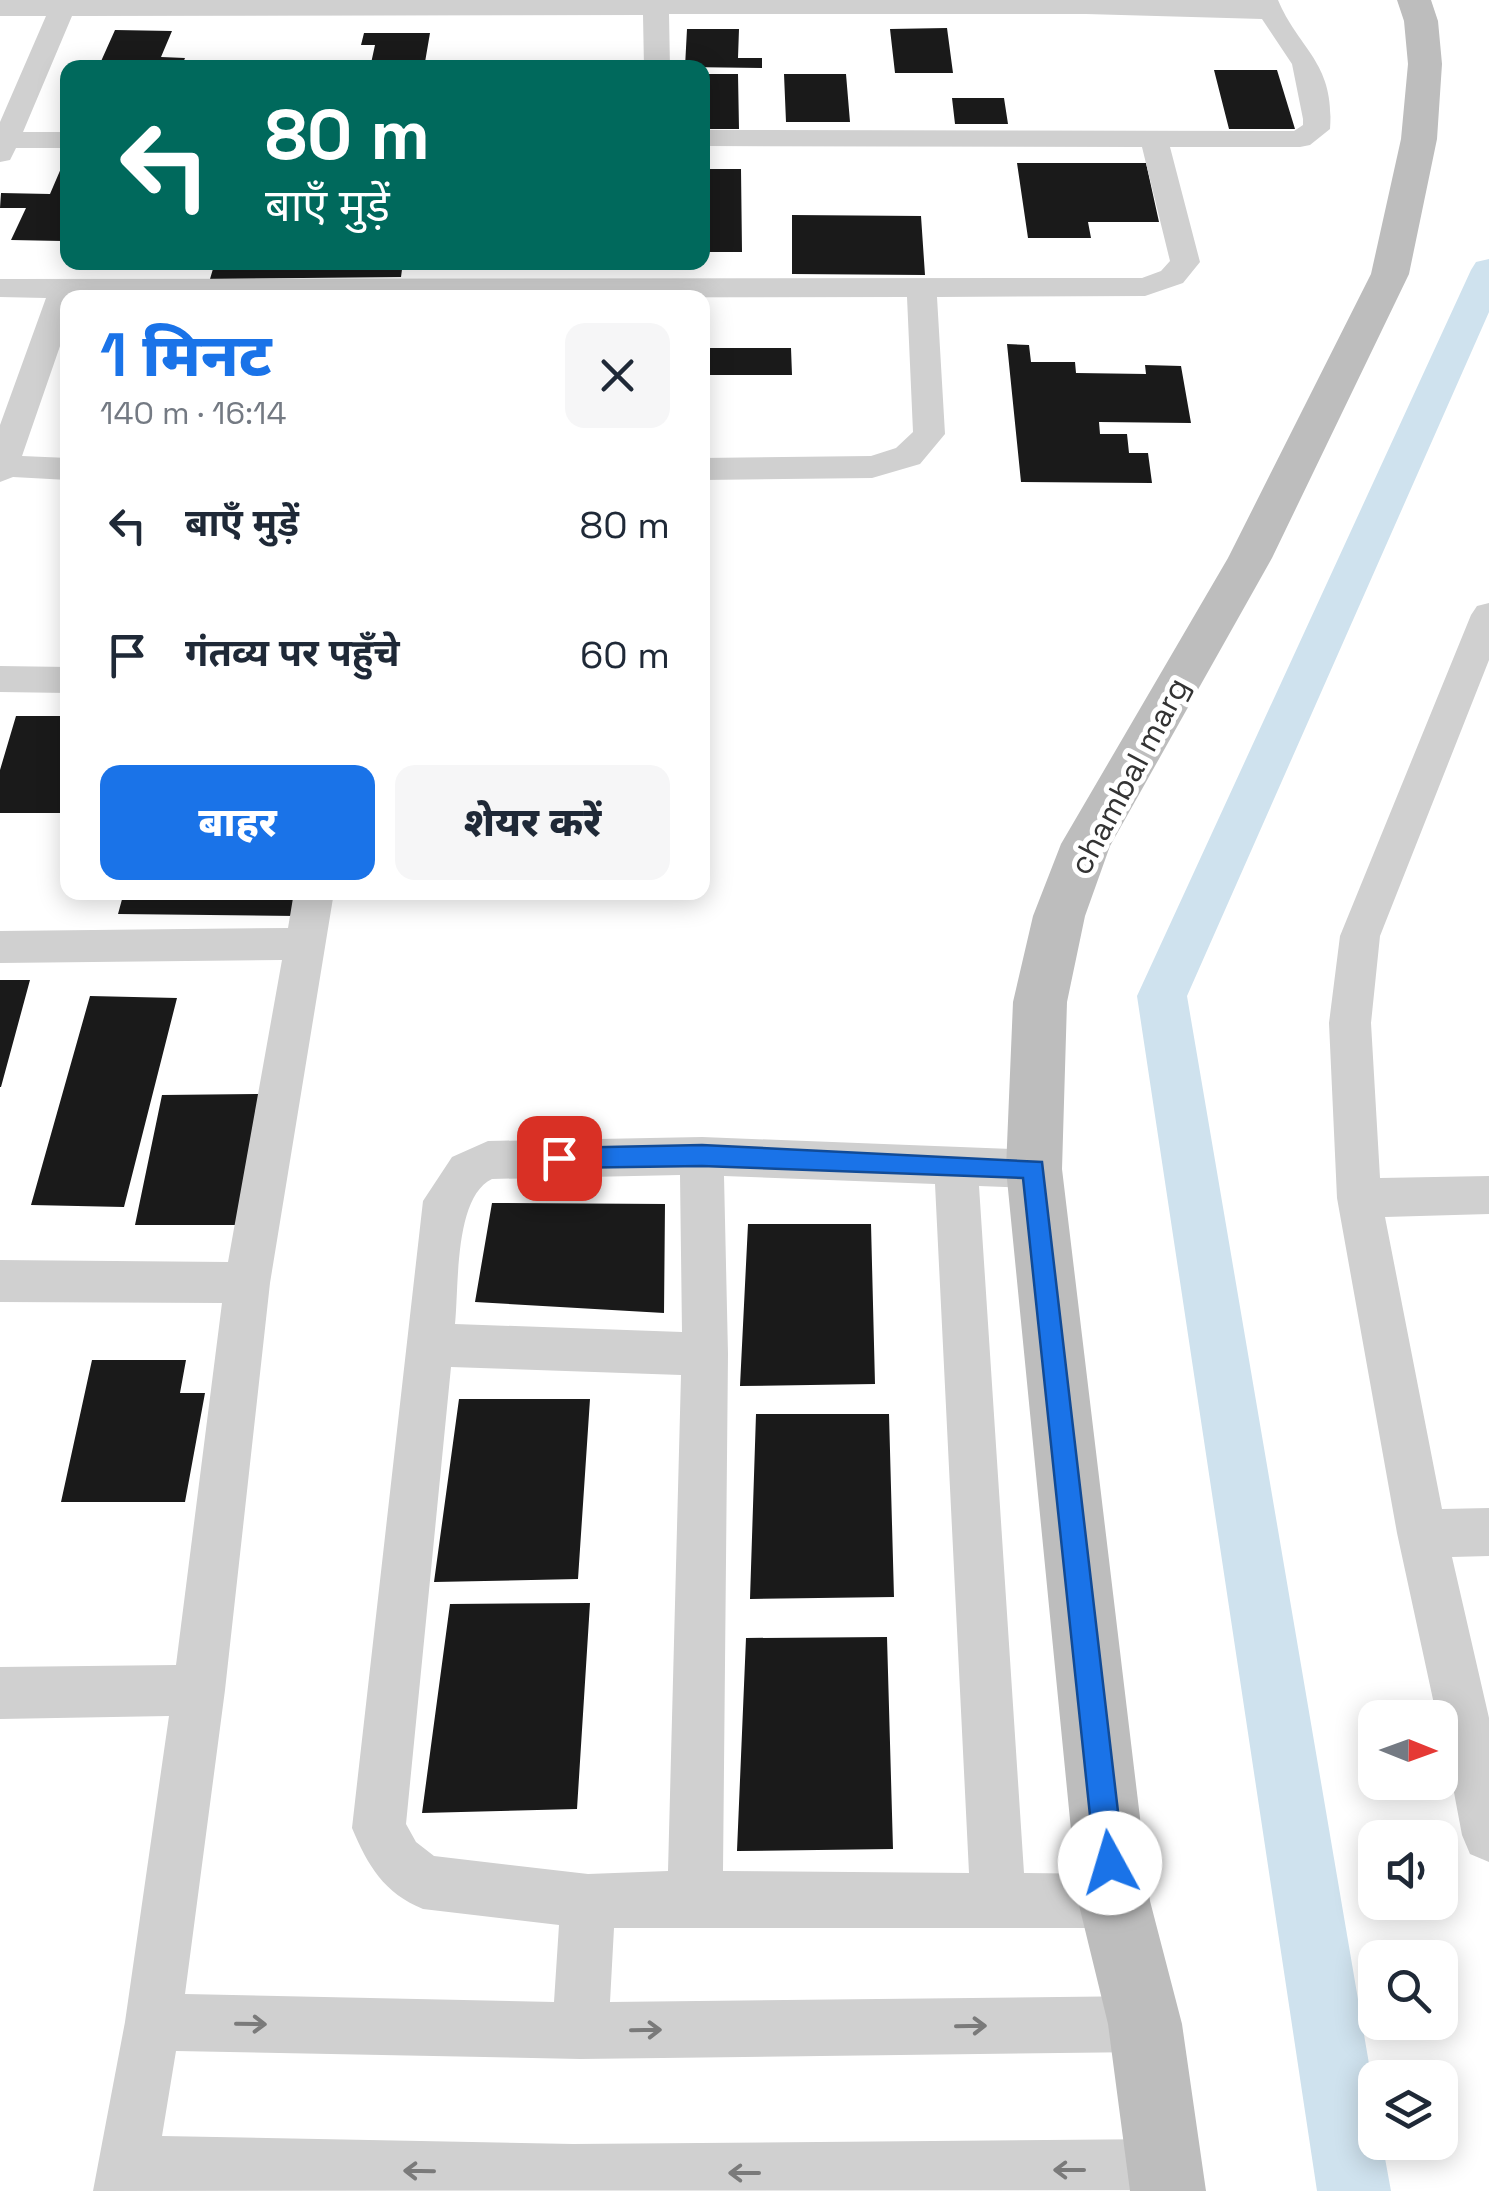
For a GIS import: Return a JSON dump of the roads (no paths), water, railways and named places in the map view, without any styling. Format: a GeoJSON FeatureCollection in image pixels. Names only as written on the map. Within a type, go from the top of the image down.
{"type":"FeatureCollection","features":[{"type":"Feature","properties":{"kind":"street","name":"chambal marg"},"geometry":{"type":"LineString","coordinates":[[1168,2180],[1145,2024],[1114,1901],[1034,1169],[1040,1002],[1059,916],[1086,844],[1250,558],[1390,274],[1419,139],[1425,64],[1422,22],[1414,0]]}},
{"type":"Feature","properties":{"kind":"street"},"geometry":{"type":"LineString","coordinates":[[60,141],[2,145],[64,4]]}},
{"type":"Feature","properties":{"kind":"street"},"geometry":{"type":"LineString","coordinates":[[0,8],[64,4],[656,8],[1267,6],[1298,48],[1319,112],[1316,129],[1300,139],[710,138]]}},
{"type":"Feature","properties":{"kind":"street"},"geometry":{"type":"LineString","coordinates":[[656,8],[657,60]]}},
{"type":"Feature","properties":{"kind":"street"},"geometry":{"type":"LineString","coordinates":[[0,288],[64,290],[657,276],[922,290],[1144,287],[1172,277],[1185,262],[1154,140]]}},
{"type":"Feature","properties":{"kind":"street"},"geometry":{"type":"LineString","coordinates":[[710,470],[872,466],[908,456],[928,434],[922,290]]}},
{"type":"Feature","properties":{"kind":"street"},"geometry":{"type":"LineString","coordinates":[[60,301],[1,468],[60,469]]}},
{"type":"Feature","properties":{"kind":"street"},"geometry":{"type":"LineString","coordinates":[[1489,616],[1360,936],[1350,1023],[1359,1198],[1422,1533],[1489,1835]]}},
{"type":"Feature","properties":{"kind":"street"},"geometry":{"type":"LineString","coordinates":[[0,680],[60,680]]}},
{"type":"Feature","properties":{"kind":"street"},"geometry":{"type":"LineString","coordinates":[[313,900],[247,1283],[153,2022],[125,2178],[573,2174],[1168,2180]]}},
{"type":"Feature","properties":{"kind":"street"},"geometry":{"type":"LineString","coordinates":[[0,947],[306,944]]}},
{"type":"Feature","properties":{"kind":"street"},"geometry":{"type":"LineString","coordinates":[[1034,1169],[702,1156],[488,1160],[468,1170],[445,1201],[379,1828],[397,1861],[424,1882],[588,1901],[1114,1901]]}},
{"type":"Feature","properties":{"kind":"street"},"geometry":{"type":"LineString","coordinates":[[695,1898],[705,1354],[702,1156]]}},
{"type":"Feature","properties":{"kind":"street"},"geometry":{"type":"LineString","coordinates":[[956,1165],[998,1899]]}},
{"type":"Feature","properties":{"kind":"street"},"geometry":{"type":"LineString","coordinates":[[1359,1198],[1489,1195]]}},
{"type":"Feature","properties":{"kind":"street"},"geometry":{"type":"LineString","coordinates":[[0,1281],[247,1283]]}},
{"type":"Feature","properties":{"kind":"street"},"geometry":{"type":"LineString","coordinates":[[428,1344],[705,1354]]}},
{"type":"Feature","properties":{"kind":"street"},"geometry":{"type":"LineString","coordinates":[[1422,1533],[1489,1532]]}},
{"type":"Feature","properties":{"kind":"street"},"geometry":{"type":"LineString","coordinates":[[0,1693],[198,1690]]}},
{"type":"Feature","properties":{"kind":"street"},"geometry":{"type":"LineString","coordinates":[[580,2031],[588,1901]]}},
{"type":"Feature","properties":{"kind":"street"},"geometry":{"type":"LineString","coordinates":[[153,2022],[580,2031],[1145,2024]]}},
{"type":"Feature","properties":{"kind":"waterway"},"geometry":{"type":"LineString","coordinates":[[1354,2191],[1162,996],[1489,270]]}}]}
